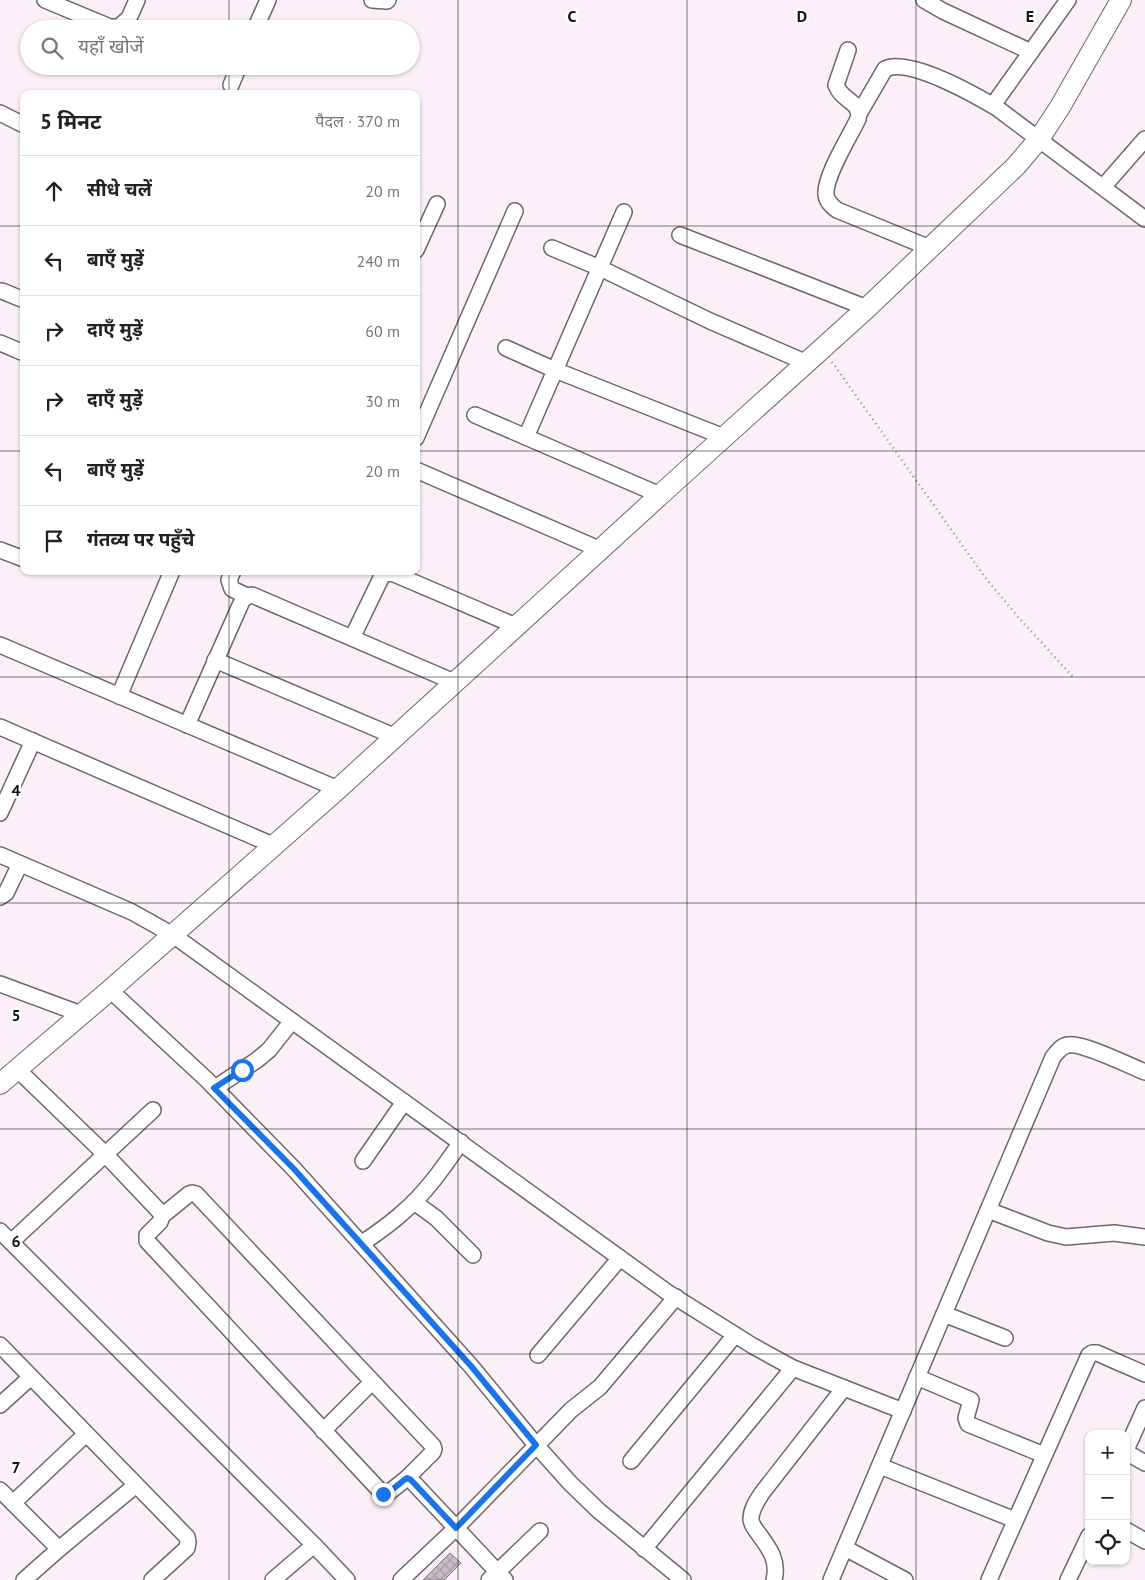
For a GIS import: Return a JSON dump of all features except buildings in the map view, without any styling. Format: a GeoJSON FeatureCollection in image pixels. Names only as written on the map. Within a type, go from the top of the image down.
{"type":"FeatureCollection","features":[{"type":"Feature","properties":{"kind":"street"},"geometry":{"type":"LineString","coordinates":[[45,0],[93,20]]}},
{"type":"Feature","properties":{"kind":"street"},"geometry":{"type":"LineString","coordinates":[[127,20],[137,0]]}},
{"type":"Feature","properties":{"kind":"street"},"geometry":{"type":"LineString","coordinates":[[259,20],[268,0]]}},
{"type":"Feature","properties":{"kind":"street"},"geometry":{"type":"LineString","coordinates":[[372,0],[388,0]]}},
{"type":"Feature","properties":{"kind":"street"},"geometry":{"type":"LineString","coordinates":[[924,0],[942,12],[1031,52]]}},
{"type":"Feature","properties":{"kind":"street"},"geometry":{"type":"LineString","coordinates":[[993,105],[1068,0]]}},
{"type":"Feature","properties":{"kind":"street"},"geometry":{"type":"LineString","coordinates":[[0,1084],[275,846],[396,737],[454,682],[867,308],[1016,166],[1039,139],[1060,107],[1121,0]]}},
{"type":"Feature","properties":{"kind":"street"},"geometry":{"type":"LineString","coordinates":[[848,50],[836,85],[839,92],[856,106],[860,112]]}},
{"type":"Feature","properties":{"kind":"street"},"geometry":{"type":"LineString","coordinates":[[930,248],[837,210],[829,202],[826,194],[827,183],[860,112],[885,69],[891,66],[903,66],[933,76],[974,94],[993,105],[1145,219]]}},
{"type":"Feature","properties":{"kind":"street"},"geometry":{"type":"LineString","coordinates":[[231,85],[235,75]]}},
{"type":"Feature","properties":{"kind":"street"},"geometry":{"type":"LineString","coordinates":[[0,113],[20,123]]}},
{"type":"Feature","properties":{"kind":"street"},"geometry":{"type":"LineString","coordinates":[[1103,187],[1145,139]]}},
{"type":"Feature","properties":{"kind":"street"},"geometry":{"type":"LineString","coordinates":[[420,241],[437,204]]}},
{"type":"Feature","properties":{"kind":"street"},"geometry":{"type":"LineString","coordinates":[[420,429],[515,212]]}},
{"type":"Feature","properties":{"kind":"street"},"geometry":{"type":"LineString","coordinates":[[526,437],[624,212]]}},
{"type":"Feature","properties":{"kind":"street"},"geometry":{"type":"LineString","coordinates":[[680,235],[867,308]]}},
{"type":"Feature","properties":{"kind":"street"},"geometry":{"type":"LineString","coordinates":[[552,248],[600,268],[710,321],[807,363]]}},
{"type":"Feature","properties":{"kind":"street"},"geometry":{"type":"LineString","coordinates":[[2,291],[20,298]]}},
{"type":"Feature","properties":{"kind":"street"},"geometry":{"type":"LineString","coordinates":[[0,343],[20,351]]}},
{"type":"Feature","properties":{"kind":"street"},"geometry":{"type":"LineString","coordinates":[[506,348],[555,370],[724,437]]}},
{"type":"Feature","properties":{"kind":"street"},"geometry":{"type":"LineString","coordinates":[[475,415],[660,495]]}},
{"type":"Feature","properties":{"kind":"street"},"geometry":{"type":"LineString","coordinates":[[420,472],[601,550]]}},
{"type":"Feature","properties":{"kind":"street"},"geometry":{"type":"LineString","coordinates":[[0,550],[20,558]]}},
{"type":"Feature","properties":{"kind":"street"},"geometry":{"type":"LineString","coordinates":[[119,696],[170,575]]}},
{"type":"Feature","properties":{"kind":"street"},"geometry":{"type":"LineString","coordinates":[[231,575],[229,580],[232,589],[248,596],[257,597],[454,682]]}},
{"type":"Feature","properties":{"kind":"street"},"geometry":{"type":"LineString","coordinates":[[352,638],[384,575]]}},
{"type":"Feature","properties":{"kind":"street"},"geometry":{"type":"LineString","coordinates":[[394,575],[516,626]]}},
{"type":"Feature","properties":{"kind":"street"},"geometry":{"type":"LineString","coordinates":[[186,725],[242,601],[248,596]]}},
{"type":"Feature","properties":{"kind":"street"},"geometry":{"type":"LineString","coordinates":[[0,645],[338,789]]}},
{"type":"Feature","properties":{"kind":"street"},"geometry":{"type":"LineString","coordinates":[[215,660],[396,737]]}},
{"type":"Feature","properties":{"kind":"street"},"geometry":{"type":"LineString","coordinates":[[0,727],[275,846]]}},
{"type":"Feature","properties":{"kind":"street"},"geometry":{"type":"LineString","coordinates":[[0,813],[33,741]]}},
{"type":"Feature","properties":{"kind":"street"},"geometry":{"type":"LineString","coordinates":[[0,855],[132,912],[173,935],[620,1258],[735,1335],[793,1368],[903,1411]]}},
{"type":"Feature","properties":{"kind":"street"},"geometry":{"type":"LineString","coordinates":[[0,897],[6,893],[20,864]]}},
{"type":"Feature","properties":{"kind":"street"},"geometry":{"type":"LineString","coordinates":[[1,988],[81,1014]]}},
{"type":"Feature","properties":{"kind":"street"},"geometry":{"type":"LineString","coordinates":[[110,990],[214,1088],[294,1169],[471,1366],[536,1445],[570,1482],[599,1511],[678,1579]]}},
{"type":"Feature","properties":{"kind":"street"},"geometry":{"type":"LineString","coordinates":[[214,1088],[269,1050],[292,1021]]}},
{"type":"Feature","properties":{"kind":"street"},"geometry":{"type":"LineString","coordinates":[[831,1580],[1053,1057],[1060,1049],[1068,1045],[1082,1046],[1145,1072]]}},
{"type":"Feature","properties":{"kind":"street"},"geometry":{"type":"LineString","coordinates":[[18,1070],[105,1154],[162,1216]]}},
{"type":"Feature","properties":{"kind":"street"},"geometry":{"type":"LineString","coordinates":[[363,1161],[404,1102]]}},
{"type":"Feature","properties":{"kind":"street"},"geometry":{"type":"LineString","coordinates":[[11,1242],[153,1110]]}},
{"type":"Feature","properties":{"kind":"street"},"geometry":{"type":"LineString","coordinates":[[361,1244],[402,1214],[414,1202],[447,1163],[460,1142]]}},
{"type":"Feature","properties":{"kind":"street"},"geometry":{"type":"LineString","coordinates":[[192,1192],[196,1194],[372,1382],[434,1449],[407,1478],[385,1495],[147,1241],[147,1235],[160,1222],[162,1216],[192,1192]]}},
{"type":"Feature","properties":{"kind":"street"},"geometry":{"type":"LineString","coordinates":[[414,1202],[436,1218],[473,1255]]}},
{"type":"Feature","properties":{"kind":"street"},"geometry":{"type":"LineString","coordinates":[[988,1210],[1048,1234],[1066,1237],[1114,1233],[1145,1238]]}},
{"type":"Feature","properties":{"kind":"street"},"geometry":{"type":"LineString","coordinates":[[0,1231],[314,1544],[347,1580]]}},
{"type":"Feature","properties":{"kind":"street"},"geometry":{"type":"LineString","coordinates":[[538,1355],[620,1258]]}},
{"type":"Feature","properties":{"kind":"street"},"geometry":{"type":"LineString","coordinates":[[401,1580],[456,1528],[571,1410],[600,1387],[676,1297]]}},
{"type":"Feature","properties":{"kind":"street"},"geometry":{"type":"LineString","coordinates":[[944,1314],[1005,1338]]}},
{"type":"Feature","properties":{"kind":"street"},"geometry":{"type":"LineString","coordinates":[[631,1461],[735,1335]]}},
{"type":"Feature","properties":{"kind":"street"},"geometry":{"type":"LineString","coordinates":[[0,1345],[187,1537],[187,1548],[152,1580]]}},
{"type":"Feature","properties":{"kind":"street"},"geometry":{"type":"LineString","coordinates":[[989,1580],[1089,1356],[1092,1353],[1097,1353],[1145,1374]]}},
{"type":"Feature","properties":{"kind":"street"},"geometry":{"type":"LineString","coordinates":[[644,1549],[793,1368]]}},
{"type":"Feature","properties":{"kind":"street"},"geometry":{"type":"LineString","coordinates":[[0,1405],[31,1377]]}},
{"type":"Feature","properties":{"kind":"street"},"geometry":{"type":"LineString","coordinates":[[917,1377],[971,1400],[966,1418],[968,1424],[1044,1455]]}},
{"type":"Feature","properties":{"kind":"street"},"geometry":{"type":"LineString","coordinates":[[323,1430],[372,1382]]}},
{"type":"Feature","properties":{"kind":"street"},"geometry":{"type":"LineString","coordinates":[[774,1580],[776,1562],[769,1548],[752,1524],[753,1508],[762,1493],[844,1388]]}},
{"type":"Feature","properties":{"kind":"street"},"geometry":{"type":"LineString","coordinates":[[1130,1442],[1145,1408]]}},
{"type":"Feature","properties":{"kind":"street"},"geometry":{"type":"LineString","coordinates":[[12,1502],[86,1434]]}},
{"type":"Feature","properties":{"kind":"street"},"geometry":{"type":"LineString","coordinates":[[1130,1454],[1145,1463]]}},
{"type":"Feature","properties":{"kind":"street"},"geometry":{"type":"LineString","coordinates":[[880,1466],[1016,1520]]}},
{"type":"Feature","properties":{"kind":"street"},"geometry":{"type":"LineString","coordinates":[[407,1478],[456,1528],[497,1577],[540,1530]]}},
{"type":"Feature","properties":{"kind":"street"},"geometry":{"type":"LineString","coordinates":[[24,1580],[136,1485]]}},
{"type":"Feature","properties":{"kind":"street"},"geometry":{"type":"LineString","coordinates":[[0,1490],[59,1549]]}},
{"type":"Feature","properties":{"kind":"street"},"geometry":{"type":"LineString","coordinates":[[1130,1533],[1145,1542]]}},
{"type":"Feature","properties":{"kind":"street"},"geometry":{"type":"LineString","coordinates":[[273,1580],[314,1544]]}},
{"type":"Feature","properties":{"kind":"street"},"geometry":{"type":"LineString","coordinates":[[1073,1578],[1085,1546]]}},
{"type":"Feature","properties":{"kind":"street"},"geometry":{"type":"LineString","coordinates":[[845,1548],[905,1580]]}},
{"type":"Feature","properties":{"kind":"path"},"geometry":{"type":"LineString","coordinates":[[823,348],[987,580],[1018,618],[1074,678]]}},
{"type":"Feature","properties":{"kind":"route"},"geometry":{"type":"LineString","coordinates":[[242,1070],[214,1088],[294,1169],[471,1366],[536,1445],[456,1528],[407,1478],[387,1494],[383,1494]]}}]}
